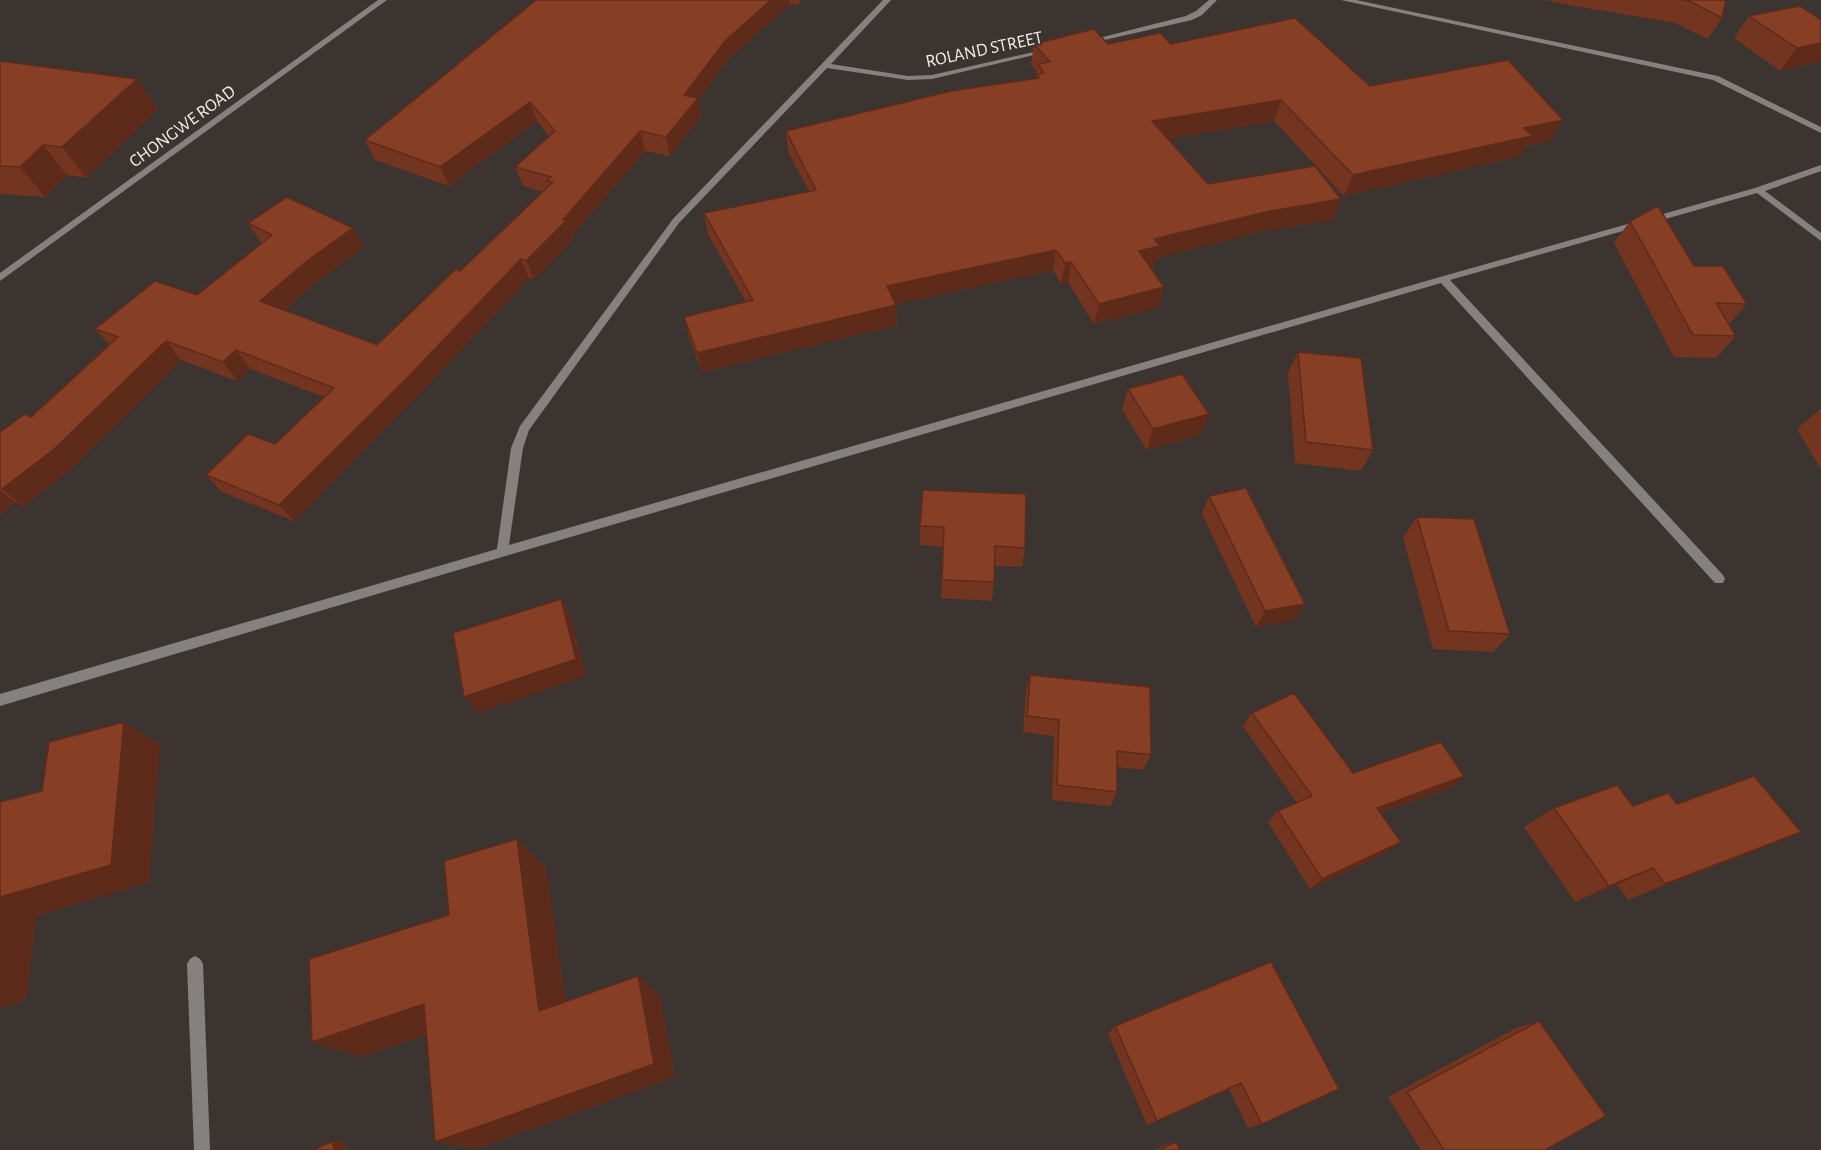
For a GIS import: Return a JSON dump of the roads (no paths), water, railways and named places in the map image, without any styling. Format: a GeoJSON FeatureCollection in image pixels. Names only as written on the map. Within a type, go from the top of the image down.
{"type":"FeatureCollection","features":[{"type":"Feature","properties":{"kind":"street","name":"CHONGWE ROAD"},"geometry":{"type":"LineString","coordinates":[[0,278],[383,0]]}},
{"type":"Feature","properties":{"kind":"street"},"geometry":{"type":"LineString","coordinates":[[502,552],[517,448],[525,429],[676,221],[887,0]]}},
{"type":"Feature","properties":{"kind":"street"},"geometry":{"type":"LineString","coordinates":[[1083,43],[1189,18],[1200,13],[1213,0]]}},
{"type":"Feature","properties":{"kind":"street"},"geometry":{"type":"LineString","coordinates":[[1344,0],[1715,78],[1821,130]]}},
{"type":"Feature","properties":{"kind":"street","name":"ROLAND STREET"},"geometry":{"type":"LineString","coordinates":[[824,64],[909,78],[932,77],[1060,48]]}},
{"type":"Feature","properties":{"kind":"street"},"geometry":{"type":"LineString","coordinates":[[0,700],[1443,279],[1758,190],[1821,168]]}},
{"type":"Feature","properties":{"kind":"street"},"geometry":{"type":"LineString","coordinates":[[1758,190],[1821,238]]}},
{"type":"Feature","properties":{"kind":"street"},"geometry":{"type":"LineString","coordinates":[[1443,279],[1719,579]]}},
{"type":"Feature","properties":{"kind":"street"},"geometry":{"type":"LineString","coordinates":[[195,964],[202,1150]]}}]}
